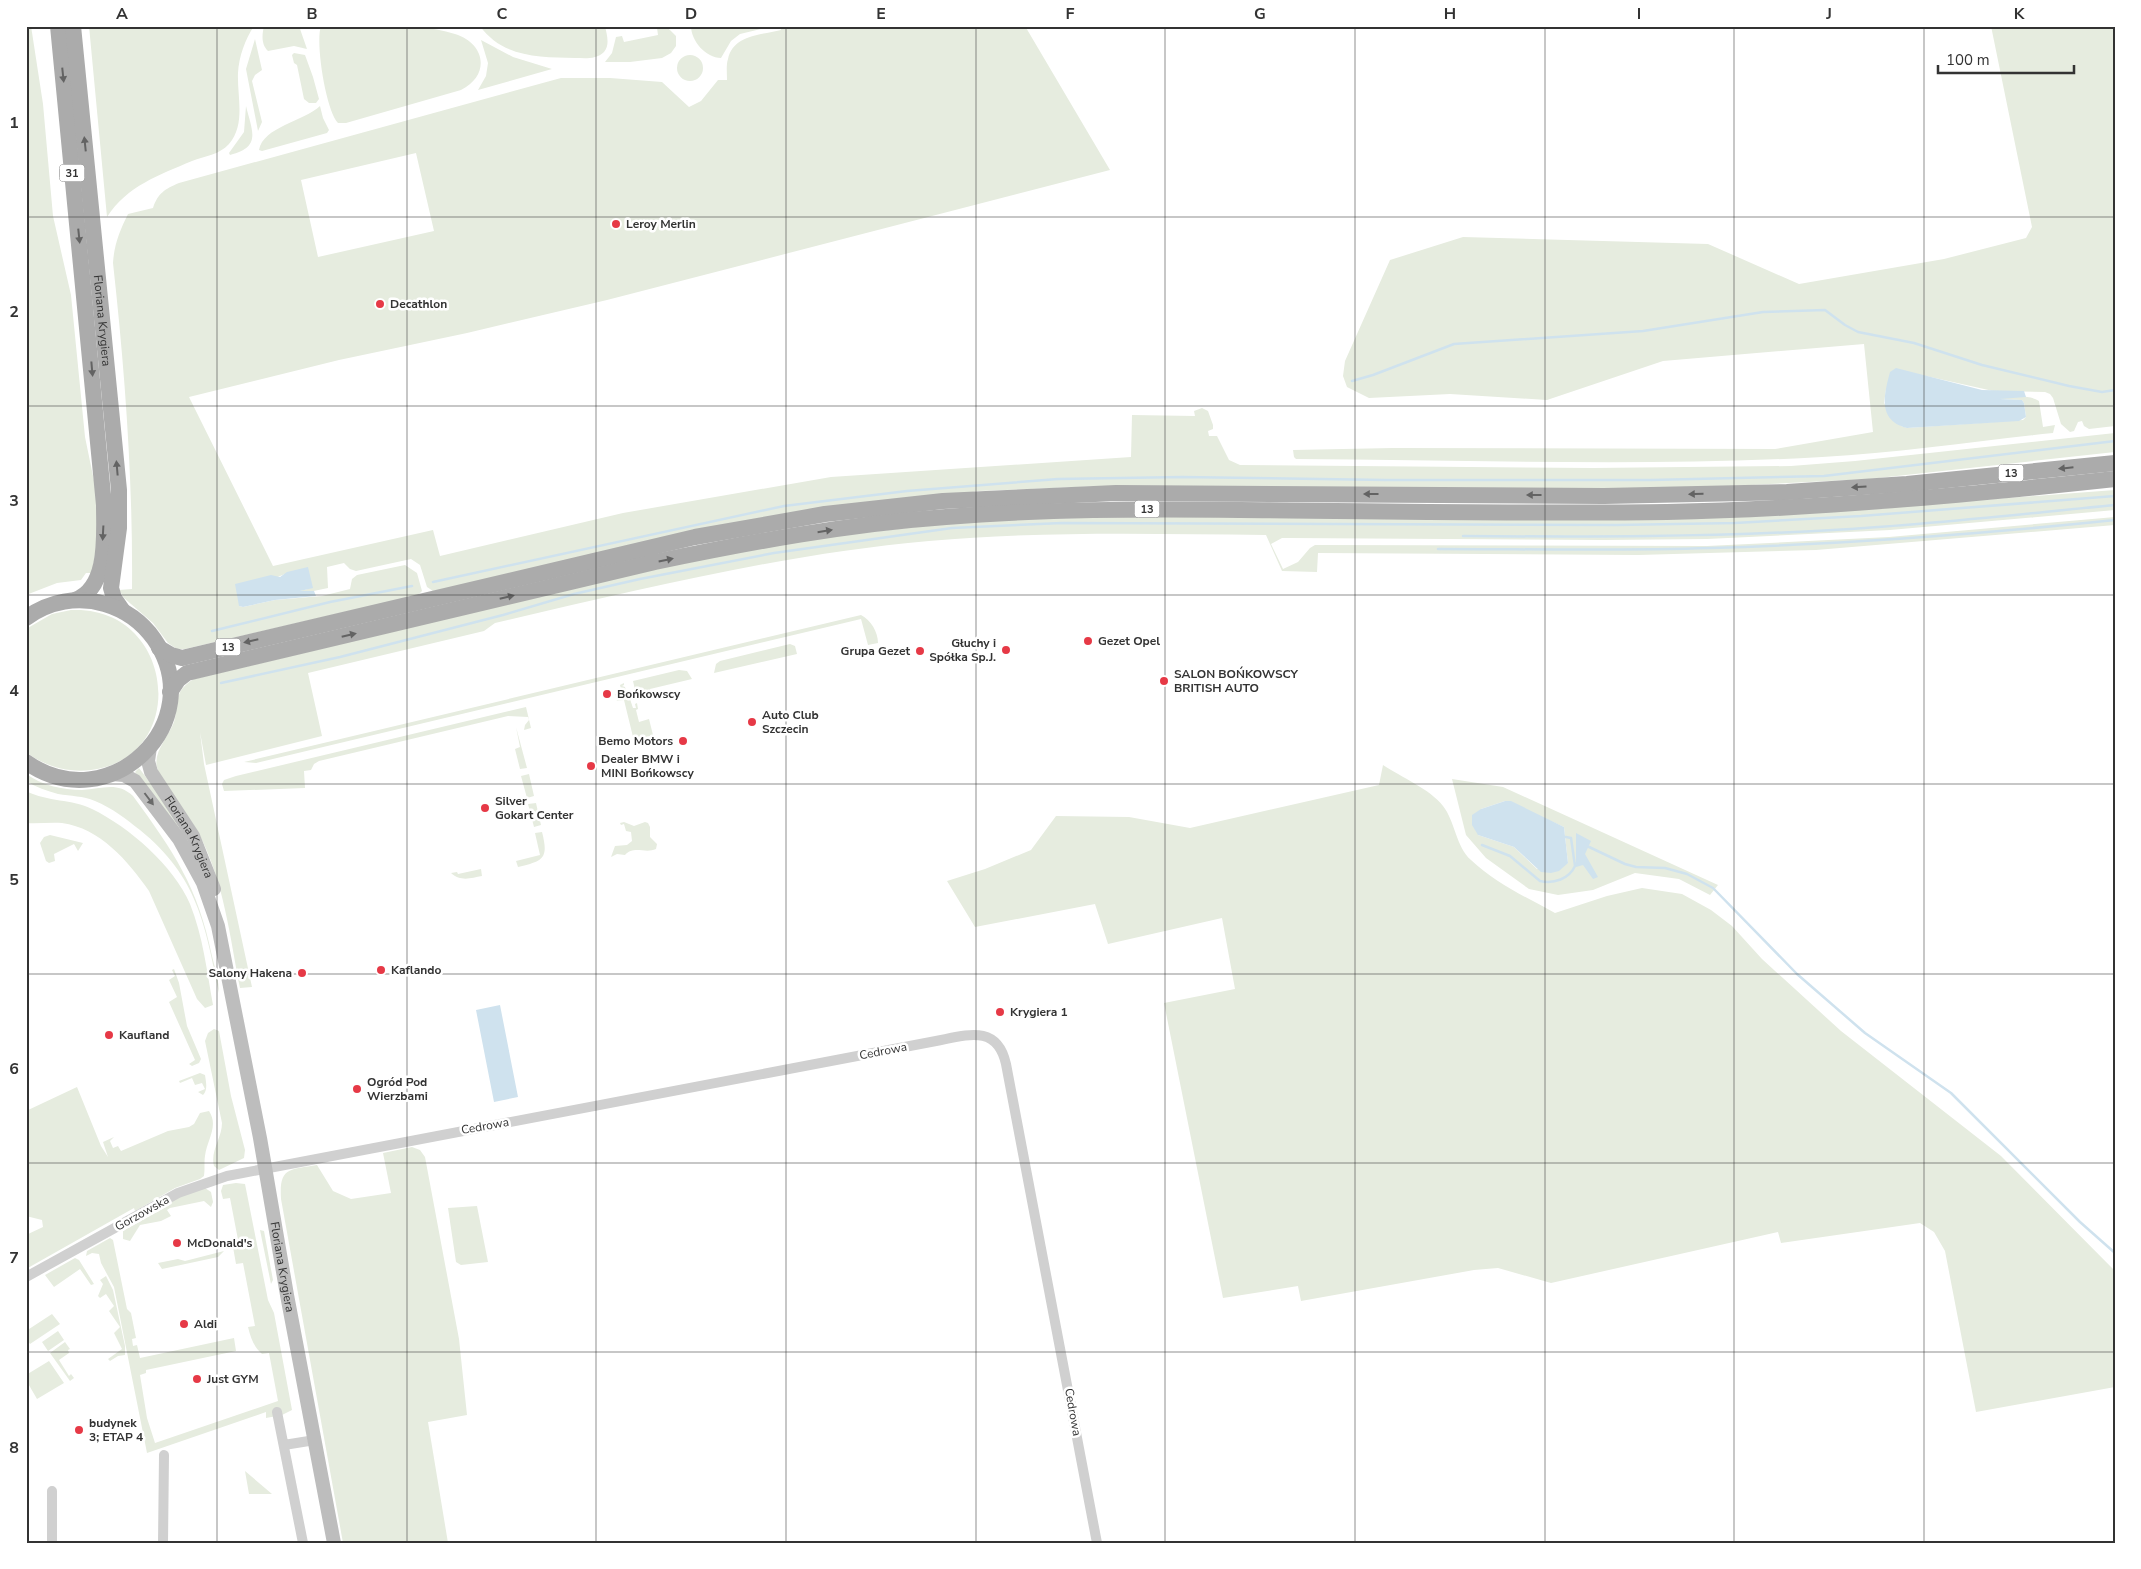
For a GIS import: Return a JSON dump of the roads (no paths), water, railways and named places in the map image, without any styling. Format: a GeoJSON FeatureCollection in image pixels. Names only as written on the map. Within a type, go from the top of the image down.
{"type":"FeatureCollection","features":[{"type":"Feature","properties":{"kind":"main road","name":"Floriana Krygiera"},"geometry":{"type":"LineString","coordinates":[[58,26],[104,505],[102,552],[97,578],[89,593],[75,600]]}},
{"type":"Feature","properties":{"kind":"main road","name":"Floriana Krygiera"},"geometry":{"type":"LineString","coordinates":[[73,26],[119,490],[119,534],[111,588],[114,598],[123,611]]}},
{"type":"Feature","properties":{"kind":"main road","name":"13"},"geometry":{"type":"LineString","coordinates":[[159,648],[182,658],[702,536],[825,514],[943,500],[1102,493],[1604,496],[1768,492],[1907,484],[2115,462]]}},
{"type":"Feature","properties":{"kind":"main road","name":"13"},"geometry":{"type":"LineString","coordinates":[[170,692],[178,680],[187,673],[656,562],[711,550],[827,530],[944,517],[1071,510],[1620,512],[1769,508],[1909,500],[2115,479]]}},
{"type":"Feature","properties":{"kind":"main road","name":"13"},"geometry":{"type":"LineString","coordinates":[[26,618],[50,605],[75,600],[94,601],[123,611],[141,624],[159,648],[167,669],[170,692],[164,721],[150,747],[134,763],[112,774],[92,779],[70,780],[48,774],[26,762]]}},
{"type":"Feature","properties":{"kind":"street","name":"Floriana Krygiera"},"geometry":{"type":"LineString","coordinates":[[150,747],[148,761],[151,772],[188,826],[207,869],[219,907],[230,956],[232,990]]}},
{"type":"Feature","properties":{"kind":"street","name":"Floriana Krygiera"},"geometry":{"type":"LineString","coordinates":[[112,774],[128,776],[138,784],[188,855],[210,901],[232,990],[334,1543]]}},
{"type":"Feature","properties":{"kind":"street","name":"Cedrowa"},"geometry":{"type":"LineString","coordinates":[[266,1168],[962,1036],[980,1035],[990,1038],[1002,1050],[1008,1070],[1097,1543]]}},
{"type":"Feature","properties":{"kind":"street","name":"Gorzowska"},"geometry":{"type":"LineString","coordinates":[[26,1277],[178,1193],[227,1176],[266,1168]]}},
{"type":"Feature","properties":{"kind":"street"},"geometry":{"type":"LineString","coordinates":[[277,1412],[303,1543]]}},
{"type":"Feature","properties":{"kind":"street"},"geometry":{"type":"LineString","coordinates":[[284,1445],[315,1440]]}},
{"type":"Feature","properties":{"kind":"street"},"geometry":{"type":"LineString","coordinates":[[163,1543],[164,1455]]}},
{"type":"Feature","properties":{"kind":"street"},"geometry":{"type":"LineString","coordinates":[[52,1491],[52,1543]]}},
{"type":"Feature","properties":{"kind":"water"},"geometry":{"type":"Polygon","coordinates":[[[1896,368],[1982,390],[2024,391],[2026,397],[2000,399],[2022,400],[2026,417],[2019,421],[1907,428],[1891,419],[1885,406],[1890,372],[1896,368]]]}},
{"type":"Feature","properties":{"kind":"water"},"geometry":{"type":"Polygon","coordinates":[[[308,567],[313,588],[300,591],[314,591],[316,596],[275,600],[243,607],[239,606],[235,584],[271,575],[280,577],[287,572],[308,567]]]}},
{"type":"Feature","properties":{"kind":"water"},"geometry":{"type":"Polygon","coordinates":[[[1505,801],[1511,801],[1564,827],[1568,863],[1559,871],[1551,873],[1541,872],[1514,847],[1478,835],[1472,825],[1472,815],[1481,809],[1505,801]]]}},
{"type":"Feature","properties":{"kind":"water"},"geometry":{"type":"Polygon","coordinates":[[[1576,833],[1591,841],[1585,854],[1598,877],[1593,879],[1583,865],[1576,867],[1576,833]]]}},
{"type":"Feature","properties":{"kind":"water"},"geometry":{"type":"Polygon","coordinates":[[[500,1005],[518,1097],[494,1102],[476,1010],[500,1005]]]}},
{"type":"Feature","properties":{"kind":"waterway"},"geometry":{"type":"LineString","coordinates":[[1352,381],[1373,375],[1454,344],[1643,331],[1763,312],[1825,310],[1858,332],[1914,343],[1982,365],[2069,386],[2102,392],[2115,390]]}},
{"type":"Feature","properties":{"kind":"waterway"},"geometry":{"type":"LineString","coordinates":[[433,582],[784,506],[907,491],[1058,479],[1182,477],[1386,480],[1651,480],[1824,476],[2115,441]]}},
{"type":"Feature","properties":{"kind":"waterway"},"geometry":{"type":"LineString","coordinates":[[221,683],[340,657],[503,615],[574,594],[640,579],[774,553],[952,528],[1062,523],[1617,525],[1735,523],[1861,516],[2115,496]]}},
{"type":"Feature","properties":{"kind":"waterway"},"geometry":{"type":"LineString","coordinates":[[1463,536],[1648,536],[1833,530],[2115,505]]}},
{"type":"Feature","properties":{"kind":"waterway"},"geometry":{"type":"LineString","coordinates":[[1438,549],[1643,549],[1812,544],[1913,538],[2115,520]]}},
{"type":"Feature","properties":{"kind":"waterway"},"geometry":{"type":"LineString","coordinates":[[212,631],[330,602],[412,586]]}},
{"type":"Feature","properties":{"kind":"waterway"},"geometry":{"type":"LineString","coordinates":[[1566,837],[1571,838],[1575,866],[1576,864]]}},
{"type":"Feature","properties":{"kind":"waterway"},"geometry":{"type":"LineString","coordinates":[[1482,845],[1510,856],[1540,881],[1551,882],[1560,880],[1569,874],[1575,866]]}},
{"type":"Feature","properties":{"kind":"waterway"},"geometry":{"type":"LineString","coordinates":[[1587,846],[1625,864],[1636,867],[1665,868],[1687,874],[1713,888],[1797,974],[1865,1033],[1951,1093],[2080,1222],[2115,1253]]}},
{"type":"Feature","properties":{"kind":"place","name":"Leroy Merlin"},"geometry":{"type":"Point","coordinates":[616,224]}},
{"type":"Feature","properties":{"kind":"place","name":"Decathlon"},"geometry":{"type":"Point","coordinates":[380,304]}},
{"type":"Feature","properties":{"kind":"place","name":"Gezet Opel"},"geometry":{"type":"Point","coordinates":[1088,641]}},
{"type":"Feature","properties":{"kind":"place","name":"Głuchy i Spółka Sp.J."},"geometry":{"type":"Point","coordinates":[1006,650]}},
{"type":"Feature","properties":{"kind":"place","name":"Grupa Gezet"},"geometry":{"type":"Point","coordinates":[920,651]}},
{"type":"Feature","properties":{"kind":"place","name":"SALON BOŃKOWSCY BRITISH AUTO"},"geometry":{"type":"Point","coordinates":[1164,681]}},
{"type":"Feature","properties":{"kind":"place","name":"Bońkowscy"},"geometry":{"type":"Point","coordinates":[607,694]}},
{"type":"Feature","properties":{"kind":"place","name":"Auto Club Szczecin"},"geometry":{"type":"Point","coordinates":[752,722]}},
{"type":"Feature","properties":{"kind":"place","name":"Bemo Motors"},"geometry":{"type":"Point","coordinates":[683,741]}},
{"type":"Feature","properties":{"kind":"place","name":"Dealer BMW i MINI Bońkowscy"},"geometry":{"type":"Point","coordinates":[591,766]}},
{"type":"Feature","properties":{"kind":"place","name":"Silver Gokart Center"},"geometry":{"type":"Point","coordinates":[485,808]}},
{"type":"Feature","properties":{"kind":"place","name":"Kaflando"},"geometry":{"type":"Point","coordinates":[381,970]}},
{"type":"Feature","properties":{"kind":"place","name":"Salony Hakena"},"geometry":{"type":"Point","coordinates":[302,973]}},
{"type":"Feature","properties":{"kind":"place","name":"Krygiera 1"},"geometry":{"type":"Point","coordinates":[1000,1012]}},
{"type":"Feature","properties":{"kind":"place","name":"Kaufland"},"geometry":{"type":"Point","coordinates":[109,1035]}},
{"type":"Feature","properties":{"kind":"place","name":"Ogród Pod Wierzbami"},"geometry":{"type":"Point","coordinates":[357,1089]}},
{"type":"Feature","properties":{"kind":"place","name":"McDonald's"},"geometry":{"type":"Point","coordinates":[177,1243]}},
{"type":"Feature","properties":{"kind":"place","name":"Aldi"},"geometry":{"type":"Point","coordinates":[184,1324]}},
{"type":"Feature","properties":{"kind":"place","name":"Just GYM"},"geometry":{"type":"Point","coordinates":[197,1379]}},
{"type":"Feature","properties":{"kind":"place","name":"budynek 3; ETAP 4"},"geometry":{"type":"Point","coordinates":[79,1430]}}]}
